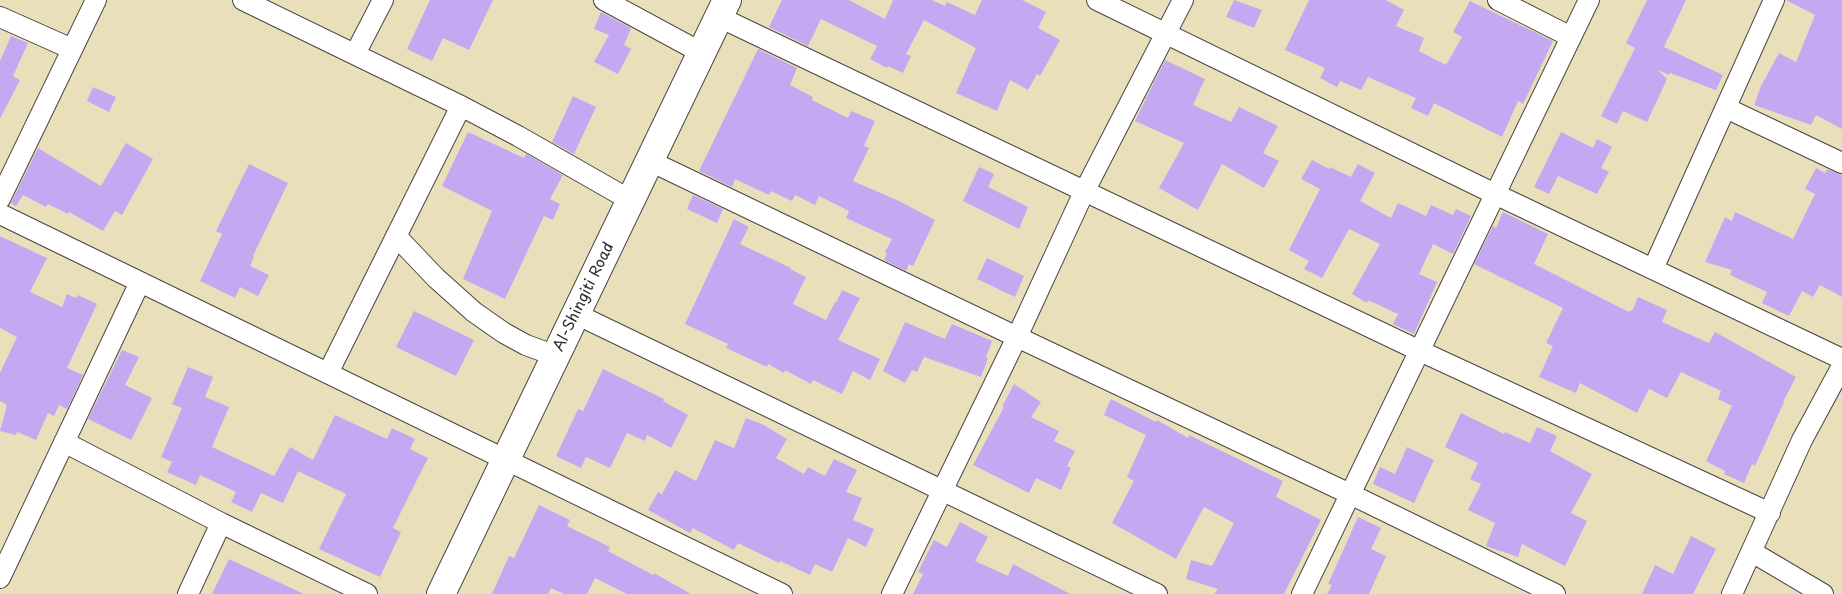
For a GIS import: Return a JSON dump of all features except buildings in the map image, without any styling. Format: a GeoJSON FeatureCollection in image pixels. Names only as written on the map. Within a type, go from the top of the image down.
{"type":"FeatureCollection","features":[{"type":"Feature","properties":{"kind":"street"},"geometry":{"type":"LineString","coordinates":[[0,199],[96,0]]}},
{"type":"Feature","properties":{"kind":"street"},"geometry":{"type":"LineString","coordinates":[[243,0],[461,106],[630,200]]}},
{"type":"Feature","properties":{"kind":"street"},"geometry":{"type":"LineString","coordinates":[[355,54],[383,0]]}},
{"type":"Feature","properties":{"kind":"street"},"geometry":{"type":"LineString","coordinates":[[604,0],[702,53]]}},
{"type":"Feature","properties":{"kind":"street"},"geometry":{"type":"LineString","coordinates":[[1097,0],[1653,270],[1842,359]]}},
{"type":"Feature","properties":{"kind":"street"},"geometry":{"type":"LineString","coordinates":[[892,594],[1084,192],[1167,34],[1182,0]]}},
{"type":"Feature","properties":{"kind":"street"},"geometry":{"type":"LineString","coordinates":[[1498,0],[1571,37]]}},
{"type":"Feature","properties":{"kind":"street"},"geometry":{"type":"LineString","coordinates":[[1302,594],[1589,0]]}},
{"type":"Feature","properties":{"kind":"street"},"geometry":{"type":"LineString","coordinates":[[1653,270],[1774,0]]}},
{"type":"Feature","properties":{"kind":"street"},"geometry":{"type":"LineString","coordinates":[[723,8],[1084,192],[1420,351],[1770,513]]}},
{"type":"Feature","properties":{"kind":"street","name":"Al-Shingiti Road"},"geometry":{"type":"LineString","coordinates":[[442,594],[723,8]]}},
{"type":"Feature","properties":{"kind":"street"},"geometry":{"type":"LineString","coordinates":[[0,17],[72,49]]}},
{"type":"Feature","properties":{"kind":"street"},"geometry":{"type":"LineString","coordinates":[[328,373],[461,106]]}},
{"type":"Feature","properties":{"kind":"street"},"geometry":{"type":"LineString","coordinates":[[1726,108],[1842,163]]}},
{"type":"Feature","properties":{"kind":"street"},"geometry":{"type":"LineString","coordinates":[[650,161],[1016,337],[1350,494],[1555,594]]}},
{"type":"Feature","properties":{"kind":"street"},"geometry":{"type":"LineString","coordinates":[[0,214],[782,594]]}},
{"type":"Feature","properties":{"kind":"street"},"geometry":{"type":"LineString","coordinates":[[396,236],[436,278],[474,312],[504,333],[526,345],[556,356]]}},
{"type":"Feature","properties":{"kind":"street"},"geometry":{"type":"LineString","coordinates":[[0,578],[140,282]]}},
{"type":"Feature","properties":{"kind":"street"},"geometry":{"type":"LineString","coordinates":[[576,314],[1157,594]]}},
{"type":"Feature","properties":{"kind":"street"},"geometry":{"type":"LineString","coordinates":[[1732,594],[1802,440],[1842,366]]}},
{"type":"Feature","properties":{"kind":"street"},"geometry":{"type":"LineString","coordinates":[[64,442],[221,523],[367,594]]}},
{"type":"Feature","properties":{"kind":"street"},"geometry":{"type":"LineString","coordinates":[[188,594],[221,523]]}},
{"type":"Feature","properties":{"kind":"street"},"geometry":{"type":"LineString","coordinates":[[1752,552],[1823,594]]}}]}
